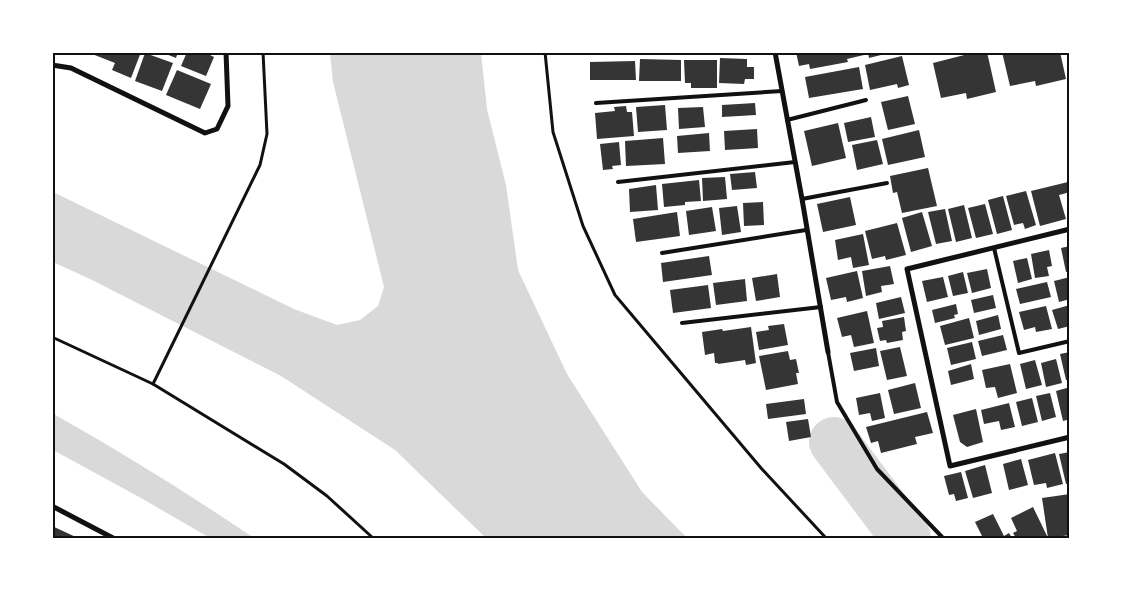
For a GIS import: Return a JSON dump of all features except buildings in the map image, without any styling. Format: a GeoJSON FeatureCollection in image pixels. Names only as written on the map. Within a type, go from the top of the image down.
{"type":"FeatureCollection","features":[{"type":"Feature","properties":{"kind":"street"},"geometry":{"type":"LineString","coordinates":[[52,65],[71,68],[204,134],[217,129],[228,106],[226,52]]}},
{"type":"Feature","properties":{"kind":"street"},"geometry":{"type":"LineString","coordinates":[[775,52],[828,352]]}},
{"type":"Feature","properties":{"kind":"street"},"geometry":{"type":"LineString","coordinates":[[1070,229],[908,269],[950,466],[1070,437]]}},
{"type":"Feature","properties":{"kind":"street"},"geometry":{"type":"LineString","coordinates":[[52,506],[113,538]]}},
{"type":"Feature","properties":{"kind":"lane"},"geometry":{"type":"LineString","coordinates":[[596,103],[782,91]]}},
{"type":"Feature","properties":{"kind":"lane"},"geometry":{"type":"LineString","coordinates":[[787,120],[866,100]]}},
{"type":"Feature","properties":{"kind":"lane"},"geometry":{"type":"LineString","coordinates":[[618,182],[794,162]]}},
{"type":"Feature","properties":{"kind":"lane"},"geometry":{"type":"LineString","coordinates":[[802,199],[887,183]]}},
{"type":"Feature","properties":{"kind":"lane"},"geometry":{"type":"LineString","coordinates":[[662,253],[806,230]]}},
{"type":"Feature","properties":{"kind":"lane"},"geometry":{"type":"LineString","coordinates":[[994,248],[1019,353],[1070,340]]}},
{"type":"Feature","properties":{"kind":"lane"},"geometry":{"type":"LineString","coordinates":[[682,323],[821,307]]}},
{"type":"Feature","properties":{"kind":"lane"},"geometry":{"type":"LineString","coordinates":[[828,352],[837,402],[877,469],[943,538]]}},
{"type":"Feature","properties":{"kind":"path"},"geometry":{"type":"LineString","coordinates":[[153,384],[260,165],[266,134],[263,52]]}},
{"type":"Feature","properties":{"kind":"path"},"geometry":{"type":"LineString","coordinates":[[545,52],[553,132],[583,226],[615,295],[761,468],[826,538]]}},
{"type":"Feature","properties":{"kind":"path"},"geometry":{"type":"LineString","coordinates":[[52,337],[153,384],[284,464],[328,496],[373,538]]}},
{"type":"Feature","properties":{"kind":"shaded area"},"geometry":{"type":"Polygon","coordinates":[[[330,53],[481,53],[487,109],[506,185],[518,270],[567,374],[642,492],[687,538],[486,538],[395,450],[281,376],[53,262],[53,192],[294,309],[337,325],[360,320],[378,306],[384,287],[333,82],[330,53]]]}},
{"type":"Feature","properties":{"kind":"shaded area"},"geometry":{"type":"Polygon","coordinates":[[[52,413],[205,505],[254,538],[210,538],[53,450],[52,413]]]}},
{"type":"Feature","properties":{"kind":"waterway"},"geometry":{"type":"LineString","coordinates":[[834,442],[906,538]]}}]}
